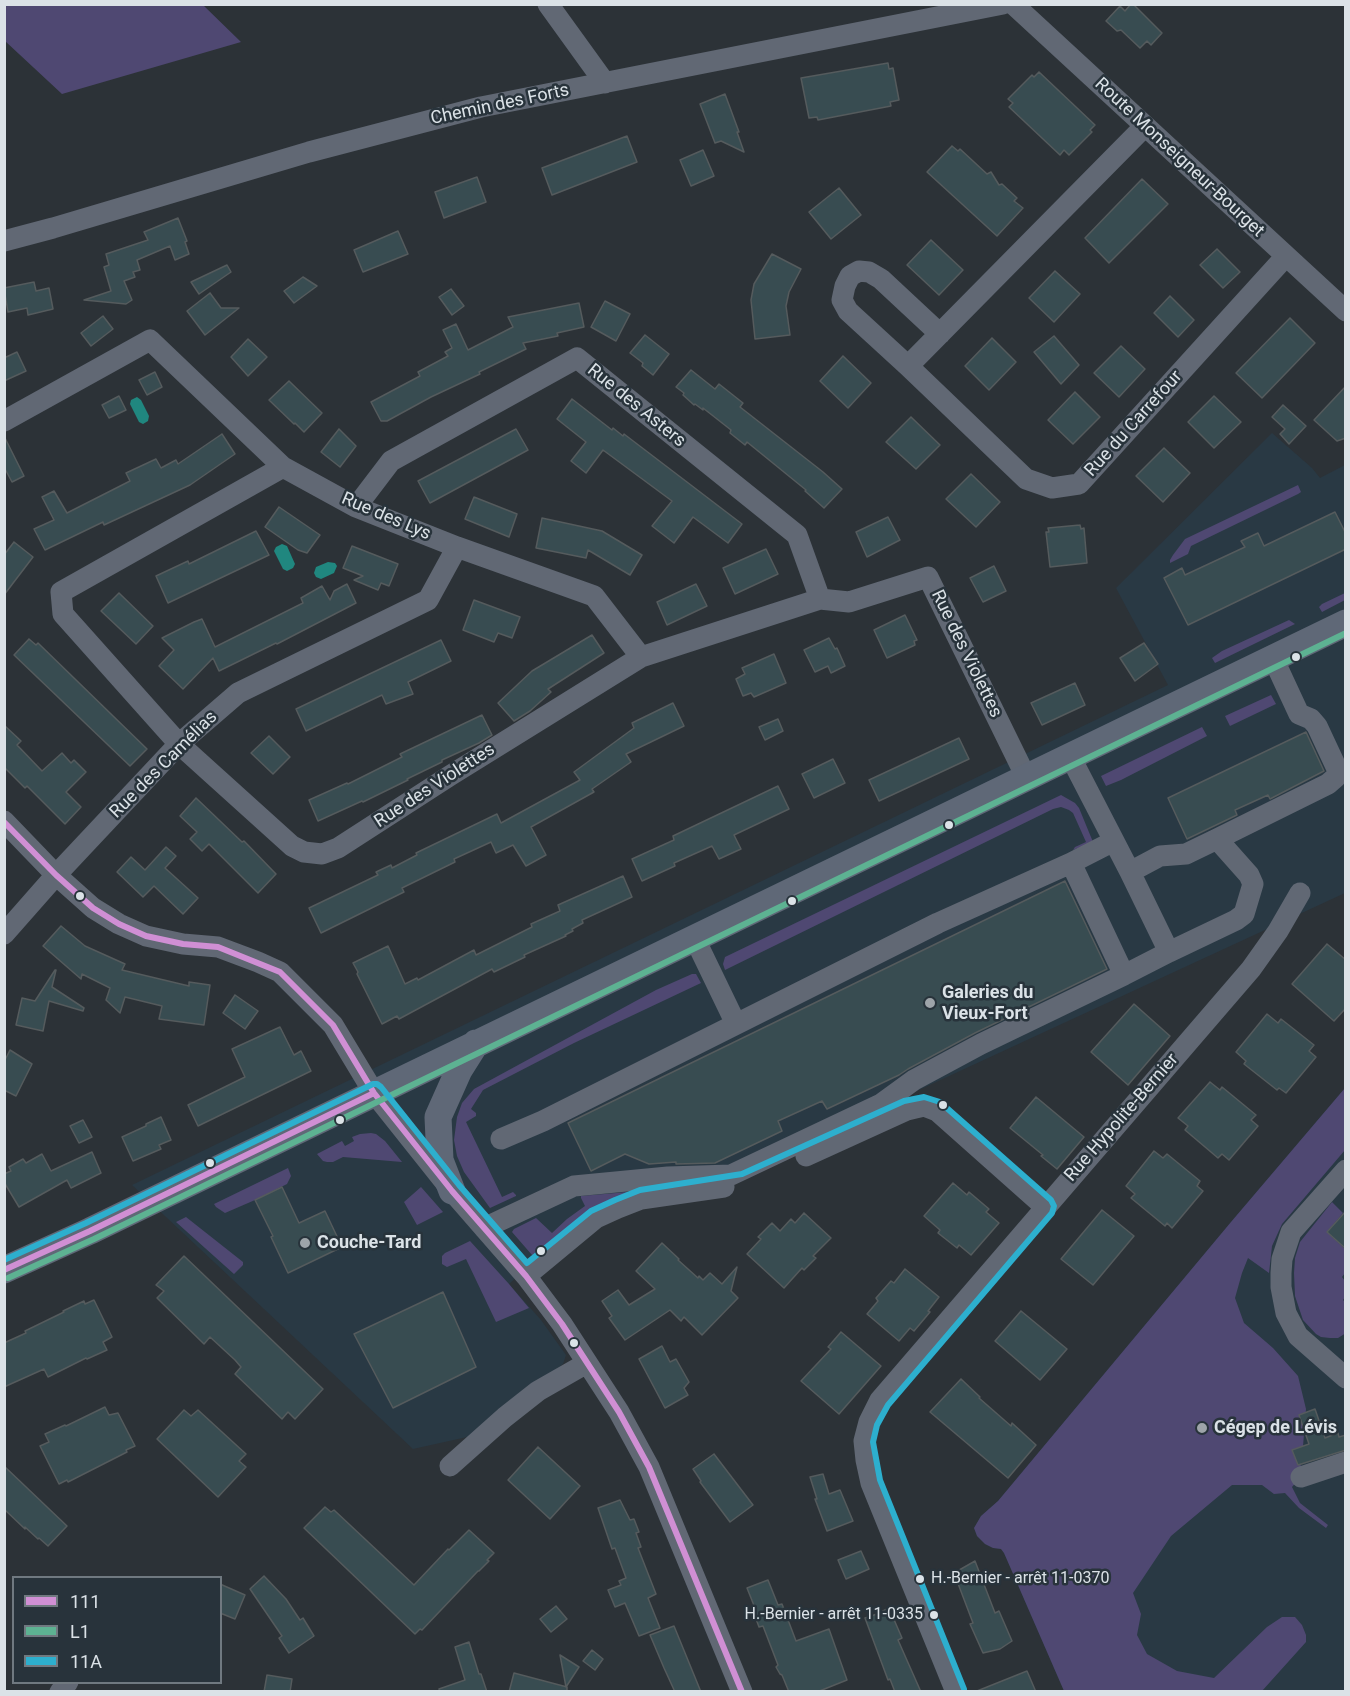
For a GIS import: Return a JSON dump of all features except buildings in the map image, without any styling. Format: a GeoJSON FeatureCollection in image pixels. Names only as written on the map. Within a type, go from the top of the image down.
{"type":"FeatureCollection","features":[{"type":"Feature","properties":{"kind":"main road"},"geometry":{"type":"LineString","coordinates":[[4,1270],[90,1231],[1346,623]]}},
{"type":"Feature","properties":{"kind":"main road"},"geometry":{"type":"LineString","coordinates":[[452,1191],[440,1160],[438,1117],[459,1070],[476,1043]]}},
{"type":"Feature","properties":{"kind":"street"},"geometry":{"type":"LineString","coordinates":[[548,4],[605,83]]}},
{"type":"Feature","properties":{"kind":"street","name":"Chemin des Forts"},"geometry":{"type":"LineString","coordinates":[[4,241],[309,152],[481,107],[1003,4]]}},
{"type":"Feature","properties":{"kind":"street","name":"Route Monseigneur-Bourget"},"geometry":{"type":"LineString","coordinates":[[1013,4],[1346,311]]}},
{"type":"Feature","properties":{"kind":"street"},"geometry":{"type":"LineString","coordinates":[[908,366],[1145,126]]}},
{"type":"Feature","properties":{"kind":"street","name":"Rue du Carrefour"},"geometry":{"type":"LineString","coordinates":[[940,334],[881,279],[869,272],[859,271],[850,276],[842,300],[848,311],[1026,479],[1052,488],[1079,484],[1286,256]]}},
{"type":"Feature","properties":{"kind":"street","name":"Rue des Lys"},"geometry":{"type":"LineString","coordinates":[[4,421],[150,340],[283,467],[356,507],[457,547],[594,596],[641,657]]}},
{"type":"Feature","properties":{"kind":"street","name":"Rue des Asters"},"geometry":{"type":"LineString","coordinates":[[356,507],[390,461],[577,358],[797,535],[820,599]]}},
{"type":"Feature","properties":{"kind":"street","name":"Rue des Violettes"},"geometry":{"type":"LineString","coordinates":[[283,467],[61,592],[63,614],[178,744],[292,846],[304,852],[322,854],[338,848],[641,657],[820,599],[849,602],[928,577],[1026,777]]}},
{"type":"Feature","properties":{"kind":"street","name":"Rue des Camélias"},"geometry":{"type":"LineString","coordinates":[[4,933],[178,744],[238,693],[428,600],[457,547]]}},
{"type":"Feature","properties":{"kind":"street"},"geometry":{"type":"LineString","coordinates":[[1130,872],[1160,856],[1186,854],[1328,784],[1336,777],[1338,771],[1317,726],[1311,719],[1299,714],[1273,658]]}},
{"type":"Feature","properties":{"kind":"street"},"geometry":{"type":"LineString","coordinates":[[1070,756],[1169,952]]}},
{"type":"Feature","properties":{"kind":"street"},"geometry":{"type":"LineString","coordinates":[[4,821],[56,875],[93,908],[119,924],[146,936],[183,944],[218,947],[280,972],[333,1025],[374,1093],[452,1191],[526,1276],[562,1324],[619,1412],[649,1467],[742,1692]]}},
{"type":"Feature","properties":{"kind":"street"},"geometry":{"type":"LineString","coordinates":[[484,1228],[573,1186],[668,1177],[731,1175],[881,1104],[914,1080],[981,1044],[1236,920],[1244,914],[1253,884],[1250,875],[1217,839]]}},
{"type":"Feature","properties":{"kind":"street"},"geometry":{"type":"LineString","coordinates":[[501,1139],[543,1121],[938,923],[1114,841]]}},
{"type":"Feature","properties":{"kind":"street"},"geometry":{"type":"LineString","coordinates":[[1071,863],[1125,975]]}},
{"type":"Feature","properties":{"kind":"street","name":"Rue Hypolite-Bernier"},"geometry":{"type":"LineString","coordinates":[[956,1692],[871,1483],[864,1441],[869,1422],[880,1400],[1251,969],[1278,931],[1300,892]]}},
{"type":"Feature","properties":{"kind":"street"},"geometry":{"type":"LineString","coordinates":[[694,938],[736,1024]]}},
{"type":"Feature","properties":{"kind":"street"},"geometry":{"type":"LineString","coordinates":[[526,1276],[596,1218],[618,1208],[641,1199],[745,1183],[907,1110],[924,1106],[937,1111],[1046,1208]]}},
{"type":"Feature","properties":{"kind":"street"},"geometry":{"type":"LineString","coordinates":[[1346,1170],[1291,1232],[1282,1259],[1281,1273],[1286,1313],[1298,1336],[1346,1378]]}},
{"type":"Feature","properties":{"kind":"street"},"geometry":{"type":"LineString","coordinates":[[450,1466],[538,1392],[587,1363]]}},
{"type":"Feature","properties":{"kind":"street"},"geometry":{"type":"LineString","coordinates":[[1301,1478],[1346,1462]]}},
{"type":"Feature","properties":{"kind":"shaded area"},"geometry":{"type":"Polygon","coordinates":[[[4,5],[203,5],[241,42],[62,94],[5,41],[4,5]]]}},
{"type":"Feature","properties":{"kind":"shaded area"},"geometry":{"type":"Polygon","coordinates":[[[137,397],[149,416],[148,421],[143,424],[139,422],[130,404],[131,400],[137,397]]]}},
{"type":"Feature","properties":{"kind":"shaded area"},"geometry":{"type":"Polygon","coordinates":[[[1272,433],[1312,468],[1320,478],[1345,465],[1345,893],[908,1095],[896,1107],[577,1223],[509,1284],[541,1320],[566,1355],[563,1364],[476,1435],[413,1449],[132,1185],[1168,685],[1116,588],[1272,433]]]}},
{"type":"Feature","properties":{"kind":"shaded area"},"geometry":{"type":"Polygon","coordinates":[[[1298,485],[1301,492],[1298,494],[1191,546],[1188,554],[1170,563],[1185,539],[1298,485]]]}},
{"type":"Feature","properties":{"kind":"shaded area"},"geometry":{"type":"Polygon","coordinates":[[[282,544],[287,546],[295,564],[287,571],[283,569],[274,551],[282,544]]]}},
{"type":"Feature","properties":{"kind":"shaded area"},"geometry":{"type":"Polygon","coordinates":[[[328,562],[335,563],[337,566],[334,573],[321,579],[316,577],[314,573],[316,567],[328,562]]]}},
{"type":"Feature","properties":{"kind":"shaded area"},"geometry":{"type":"Polygon","coordinates":[[[1345,593],[1345,600],[1322,612],[1319,607],[1322,604],[1345,593]]]}},
{"type":"Feature","properties":{"kind":"shaded area"},"geometry":{"type":"Polygon","coordinates":[[[1289,620],[1295,624],[1215,663],[1212,658],[1222,651],[1289,620]]]}},
{"type":"Feature","properties":{"kind":"shaded area"},"geometry":{"type":"Polygon","coordinates":[[[1271,695],[1276,704],[1230,726],[1225,716],[1271,695]]]}},
{"type":"Feature","properties":{"kind":"shaded area"},"geometry":{"type":"Polygon","coordinates":[[[1202,727],[1207,736],[1106,786],[1101,776],[1202,727]]]}},
{"type":"Feature","properties":{"kind":"shaded area"},"geometry":{"type":"Polygon","coordinates":[[[1061,795],[1079,808],[1093,842],[1073,850],[1086,842],[1073,813],[1061,807],[1053,809],[725,970],[723,964],[725,957],[1061,795]]]}},
{"type":"Feature","properties":{"kind":"shaded area"},"geometry":{"type":"Polygon","coordinates":[[[696,974],[701,983],[574,1043],[483,1090],[471,1109],[476,1116],[466,1122],[502,1197],[513,1192],[516,1195],[490,1208],[464,1172],[457,1156],[454,1140],[457,1117],[462,1103],[474,1089],[656,990],[696,974]]]}},
{"type":"Feature","properties":{"kind":"shaded area","name":"Cégep de Lévis"},"geometry":{"type":"Polygon","coordinates":[[[1345,1088],[1345,1691],[1064,1691],[1004,1553],[1001,1549],[985,1544],[977,1536],[974,1528],[981,1516],[998,1501],[1345,1088]]]}},
{"type":"Feature","properties":{"kind":"shaded area","name":"Cégep de Lévis"},"geometry":{"type":"Polygon","coordinates":[[[1345,1088],[1345,1150],[1282,1224],[1272,1246],[1269,1273],[1248,1258],[1235,1298],[1244,1323],[1273,1348],[1298,1376],[1306,1409],[1302,1459],[1298,1480],[1292,1487],[1300,1503],[1328,1525],[1326,1528],[1299,1508],[1285,1493],[1274,1494],[1262,1485],[1232,1485],[1171,1536],[1133,1593],[1141,1614],[1137,1635],[1147,1654],[1177,1671],[1214,1678],[1267,1627],[1282,1617],[1295,1617],[1302,1625],[1306,1642],[1262,1691],[1064,1691],[1004,1553],[1001,1549],[985,1544],[977,1536],[974,1528],[981,1516],[998,1501],[1345,1088]]]}},
{"type":"Feature","properties":{"kind":"shaded area"},"geometry":{"type":"Polygon","coordinates":[[[371,1133],[385,1141],[402,1162],[343,1157],[327,1162],[317,1154],[342,1141],[345,1146],[354,1141],[352,1137],[371,1133]]]}},
{"type":"Feature","properties":{"kind":"shaded area"},"geometry":{"type":"Polygon","coordinates":[[[288,1168],[291,1176],[287,1184],[255,1200],[225,1213],[214,1204],[288,1168]]]}},
{"type":"Feature","properties":{"kind":"shaded area"},"geometry":{"type":"Polygon","coordinates":[[[421,1187],[443,1212],[417,1225],[404,1202],[421,1187]]]}},
{"type":"Feature","properties":{"kind":"shaded area"},"geometry":{"type":"Polygon","coordinates":[[[640,1191],[537,1255],[532,1255],[512,1232],[536,1218],[552,1233],[585,1206],[581,1196],[640,1191]]]}},
{"type":"Feature","properties":{"kind":"shaded area"},"geometry":{"type":"Polygon","coordinates":[[[1332,1202],[1343,1213],[1327,1232],[1345,1249],[1345,1273],[1342,1277],[1345,1281],[1343,1300],[1345,1302],[1346,1333],[1338,1338],[1321,1337],[1316,1334],[1303,1320],[1295,1296],[1295,1258],[1300,1242],[1332,1202]]]}},
{"type":"Feature","properties":{"kind":"shaded area"},"geometry":{"type":"Polygon","coordinates":[[[186,1217],[243,1262],[234,1274],[176,1222],[186,1217]]]}},
{"type":"Feature","properties":{"kind":"shaded area"},"geometry":{"type":"Polygon","coordinates":[[[470,1241],[529,1308],[496,1322],[466,1259],[447,1267],[442,1264],[442,1256],[445,1253],[470,1241]]]}},
{"type":"Feature","properties":{"kind":"transit line","name":"L1"},"geometry":{"type":"LineString","coordinates":[[8,1278],[94,1239],[1346,633]]}},
{"type":"Feature","properties":{"kind":"transit line","name":"111"},"geometry":{"type":"LineString","coordinates":[[4,822],[56,875],[93,908],[119,924],[146,936],[183,944],[218,947],[280,972],[333,1025],[374,1093],[452,1191],[526,1276],[562,1324],[619,1412],[649,1467],[742,1692]]}},
{"type":"Feature","properties":{"kind":"transit line","name":"11A"},"geometry":{"type":"LineString","coordinates":[[4,1260],[86,1223],[373,1084],[381,1087],[459,1185],[527,1263],[591,1211],[640,1190],[742,1174],[904,1101],[924,1097],[940,1102],[1051,1200],[1054,1206],[1052,1213],[888,1405],[877,1425],[873,1442],[880,1480],[964,1689]]}},
{"type":"Feature","properties":{"kind":"transit line","name":"111"},"geometry":{"type":"LineString","coordinates":[[4,1270],[90,1231],[374,1093]]}},
{"type":"Feature","properties":{"kind":"place","name":"Galeries du Vieux-Fort"},"geometry":{"type":"Point","coordinates":[930,1003]}},
{"type":"Feature","properties":{"kind":"place","name":"Couche-Tard"},"geometry":{"type":"Point","coordinates":[305,1243]}},
{"type":"Feature","properties":{"kind":"place","name":"Cégep de Lévis"},"geometry":{"type":"Point","coordinates":[1202,1428]}},
{"type":"Feature","properties":{"kind":"place","name":"H.-Bernier - arrêt 11-0370"},"geometry":{"type":"Point","coordinates":[920,1579]}},
{"type":"Feature","properties":{"kind":"place","name":"H.-Bernier - arrêt 11-0335"},"geometry":{"type":"Point","coordinates":[934,1615]}}]}
